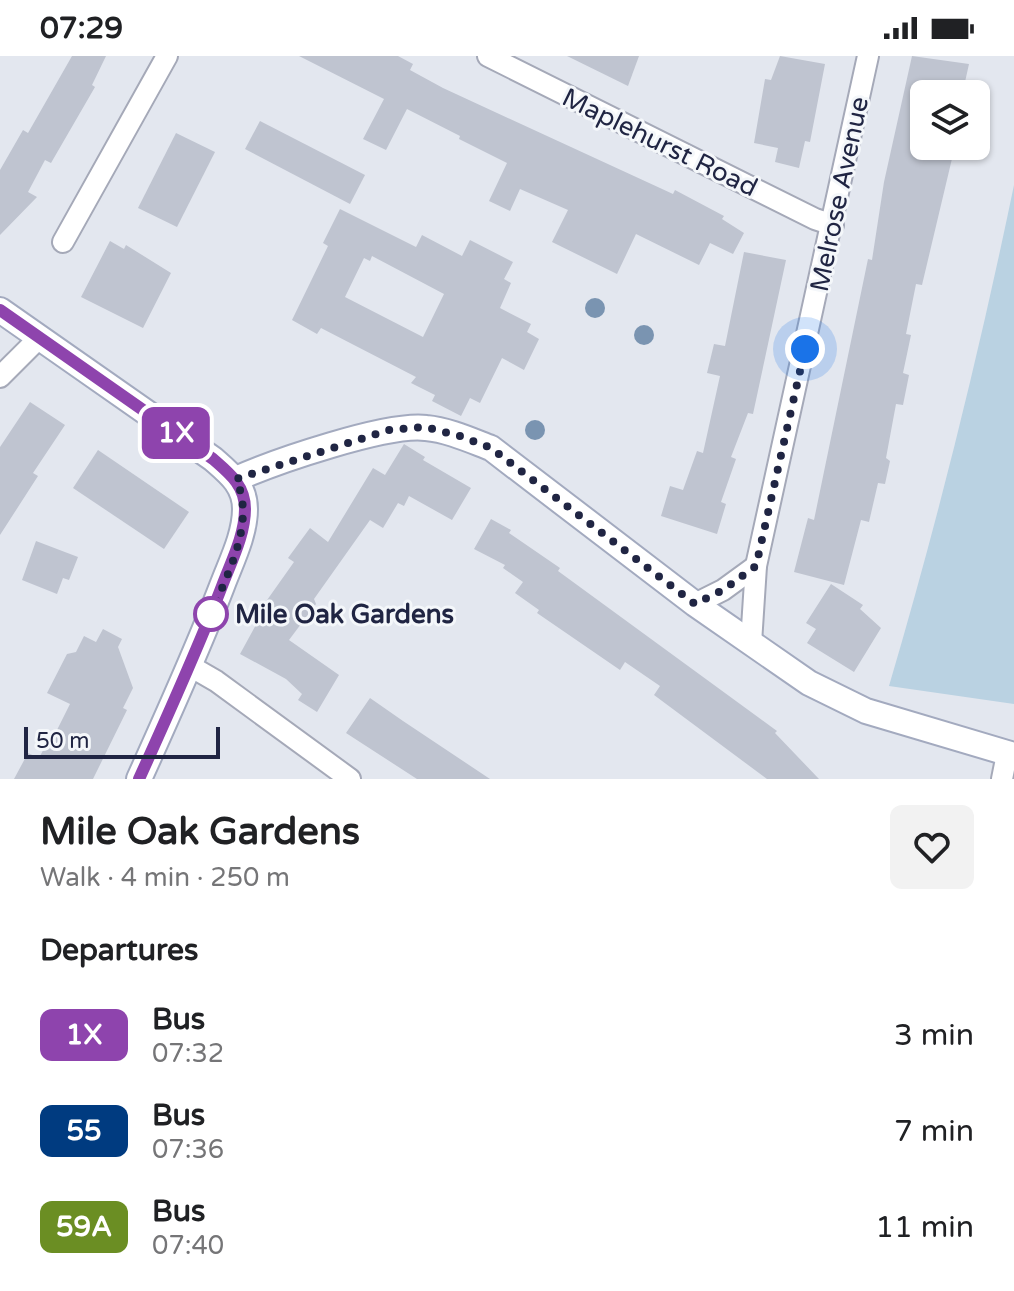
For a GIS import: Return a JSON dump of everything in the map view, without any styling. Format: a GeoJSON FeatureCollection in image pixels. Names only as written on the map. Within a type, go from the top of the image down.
{"type":"FeatureCollection","features":[{"type":"Feature","properties":{"kind":"street"},"geometry":{"type":"LineString","coordinates":[[63,242],[167,56]]}},
{"type":"Feature","properties":{"kind":"street","name":"Maplehurst Road"},"geometry":{"type":"LineString","coordinates":[[488,56],[520,63],[815,219],[833,225]]}},
{"type":"Feature","properties":{"kind":"street","name":"Melrose Avenue"},"geometry":{"type":"LineString","coordinates":[[751,643],[756,566],[868,56]]}},
{"type":"Feature","properties":{"kind":"street"},"geometry":{"type":"LineString","coordinates":[[0,310],[213,459],[236,479],[245,507],[242,528],[190,666],[139,779]]}},
{"type":"Feature","properties":{"kind":"street"},"geometry":{"type":"LineString","coordinates":[[0,377],[39,338]]}},
{"type":"Feature","properties":{"kind":"street"},"geometry":{"type":"LineString","coordinates":[[236,479],[389,430],[425,427],[491,448],[695,604],[809,683],[866,711],[1011,754],[1002,779]]}},
{"type":"Feature","properties":{"kind":"street"},"geometry":{"type":"LineString","coordinates":[[695,604],[723,590],[756,566]]}},
{"type":"Feature","properties":{"kind":"street"},"geometry":{"type":"LineString","coordinates":[[190,666],[216,681],[350,779]]}},
{"type":"Feature","properties":{"kind":"shaded area"},"geometry":{"type":"Polygon","coordinates":[[[1014,185],[1014,704],[889,686],[957,437],[1014,185]]]}},
{"type":"Feature","properties":{"kind":"building"},"geometry":{"type":"Polygon","coordinates":[[[72,56],[106,56],[92,85],[95,87],[51,163],[45,160],[28,192],[37,197],[0,235],[0,170],[23,130],[28,133],[72,56]]]}},
{"type":"Feature","properties":{"kind":"building"},"geometry":{"type":"Polygon","coordinates":[[[299,56],[398,56],[413,64],[410,70],[443,88],[673,194],[675,190],[724,216],[722,219],[744,233],[733,254],[710,243],[699,265],[636,234],[617,274],[552,242],[568,210],[520,189],[510,211],[489,201],[507,163],[459,139],[460,136],[407,109],[386,150],[363,139],[384,99],[299,56]]]}},
{"type":"Feature","properties":{"kind":"building"},"geometry":{"type":"Polygon","coordinates":[[[567,56],[639,56],[628,86],[567,56]]]}},
{"type":"Feature","properties":{"kind":"building"},"geometry":{"type":"Polygon","coordinates":[[[780,56],[825,64],[810,142],[805,141],[799,168],[775,162],[778,148],[754,143],[765,79],[771,80],[780,56]]]}},
{"type":"Feature","properties":{"kind":"building"},"geometry":{"type":"Polygon","coordinates":[[[912,56],[969,64],[965,80],[910,80],[910,160],[952,160],[922,285],[916,284],[906,334],[911,335],[903,373],[909,375],[903,405],[896,404],[886,458],[890,461],[885,484],[878,483],[869,522],[861,520],[844,585],[794,572],[808,518],[814,520],[868,259],[872,260],[884,182],[912,56]]]}},
{"type":"Feature","properties":{"kind":"building"},"geometry":{"type":"Polygon","coordinates":[[[260,121],[365,175],[350,204],[245,149],[260,121]]]}},
{"type":"Feature","properties":{"kind":"building"},"geometry":{"type":"Polygon","coordinates":[[[176,133],[215,152],[177,227],[138,208],[176,133]]]}},
{"type":"Feature","properties":{"kind":"building"},"geometry":{"type":"Polygon","coordinates":[[[340,209],[416,247],[422,235],[462,256],[470,240],[513,262],[504,279],[511,283],[500,308],[531,324],[527,332],[539,339],[524,370],[502,358],[480,403],[470,398],[461,416],[432,401],[435,395],[411,383],[416,377],[321,328],[317,334],[292,320],[328,246],[323,243],[340,209]],[[372,256],[370,261],[364,258],[345,297],[423,337],[444,294],[372,256]]]}},
{"type":"Feature","properties":{"kind":"building"},"geometry":{"type":"Polygon","coordinates":[[[110,241],[124,249],[126,245],[171,273],[143,328],[81,297],[110,241]]]}},
{"type":"Feature","properties":{"kind":"building"},"geometry":{"type":"Polygon","coordinates":[[[744,252],[786,260],[753,414],[748,413],[731,457],[736,459],[721,502],[726,504],[717,534],[661,516],[670,486],[683,490],[697,451],[703,453],[720,376],[707,373],[714,344],[725,346],[744,252]]]}},
{"type":"Feature","properties":{"kind":"building"},"geometry":{"type":"Polygon","coordinates":[[[30,402],[65,425],[33,473],[38,476],[0,535],[0,447],[30,402]]]}},
{"type":"Feature","properties":{"kind":"building"},"geometry":{"type":"Polygon","coordinates":[[[404,444],[425,457],[423,460],[471,488],[452,520],[409,496],[404,506],[398,503],[383,528],[370,520],[314,599],[316,604],[289,640],[339,675],[317,712],[298,700],[302,694],[286,679],[240,654],[263,612],[260,610],[294,562],[288,558],[310,528],[328,542],[373,468],[385,475],[404,444]]]}},
{"type":"Feature","properties":{"kind":"building"},"geometry":{"type":"Polygon","coordinates":[[[98,450],[189,512],[164,549],[73,488],[98,450]]]}},
{"type":"Feature","properties":{"kind":"building"},"geometry":{"type":"Polygon","coordinates":[[[491,519],[511,530],[509,533],[560,568],[558,571],[777,731],[775,733],[819,779],[767,779],[654,695],[660,686],[625,662],[620,670],[537,613],[539,610],[515,593],[523,582],[503,568],[505,565],[474,549],[491,519]]]}},
{"type":"Feature","properties":{"kind":"building"},"geometry":{"type":"Polygon","coordinates":[[[36,541],[78,557],[69,580],[63,578],[57,594],[22,580],[36,541]]]}},
{"type":"Feature","properties":{"kind":"building"},"geometry":{"type":"Polygon","coordinates":[[[831,584],[863,605],[860,609],[881,628],[854,672],[807,643],[816,629],[806,623],[831,584]]]}},
{"type":"Feature","properties":{"kind":"building"},"geometry":{"type":"Polygon","coordinates":[[[103,629],[122,639],[118,647],[133,688],[123,708],[127,710],[93,779],[14,779],[28,753],[39,758],[70,704],[47,693],[67,654],[76,652],[84,636],[96,642],[103,629]]]}},
{"type":"Feature","properties":{"kind":"building"},"geometry":{"type":"Polygon","coordinates":[[[370,698],[490,779],[417,779],[346,733],[370,698]]]}},
{"type":"Feature","properties":{"kind":"bus line","name":"1X"},"geometry":{"type":"LineString","coordinates":[[0,310],[213,459],[236,479],[242,492],[245,507],[234,553],[190,666],[139,779]]}},
{"type":"Feature","properties":{"kind":"place","name":"Mile Oak Gardens"},"geometry":{"type":"Point","coordinates":[211,614]}},
{"type":"Feature","properties":{"kind":"route"},"geometry":{"type":"LineString","coordinates":[[211,614],[242,528],[245,507],[236,479],[260,468],[389,430],[425,427],[491,448],[695,604],[723,590],[756,566],[805,349]]}}]}
